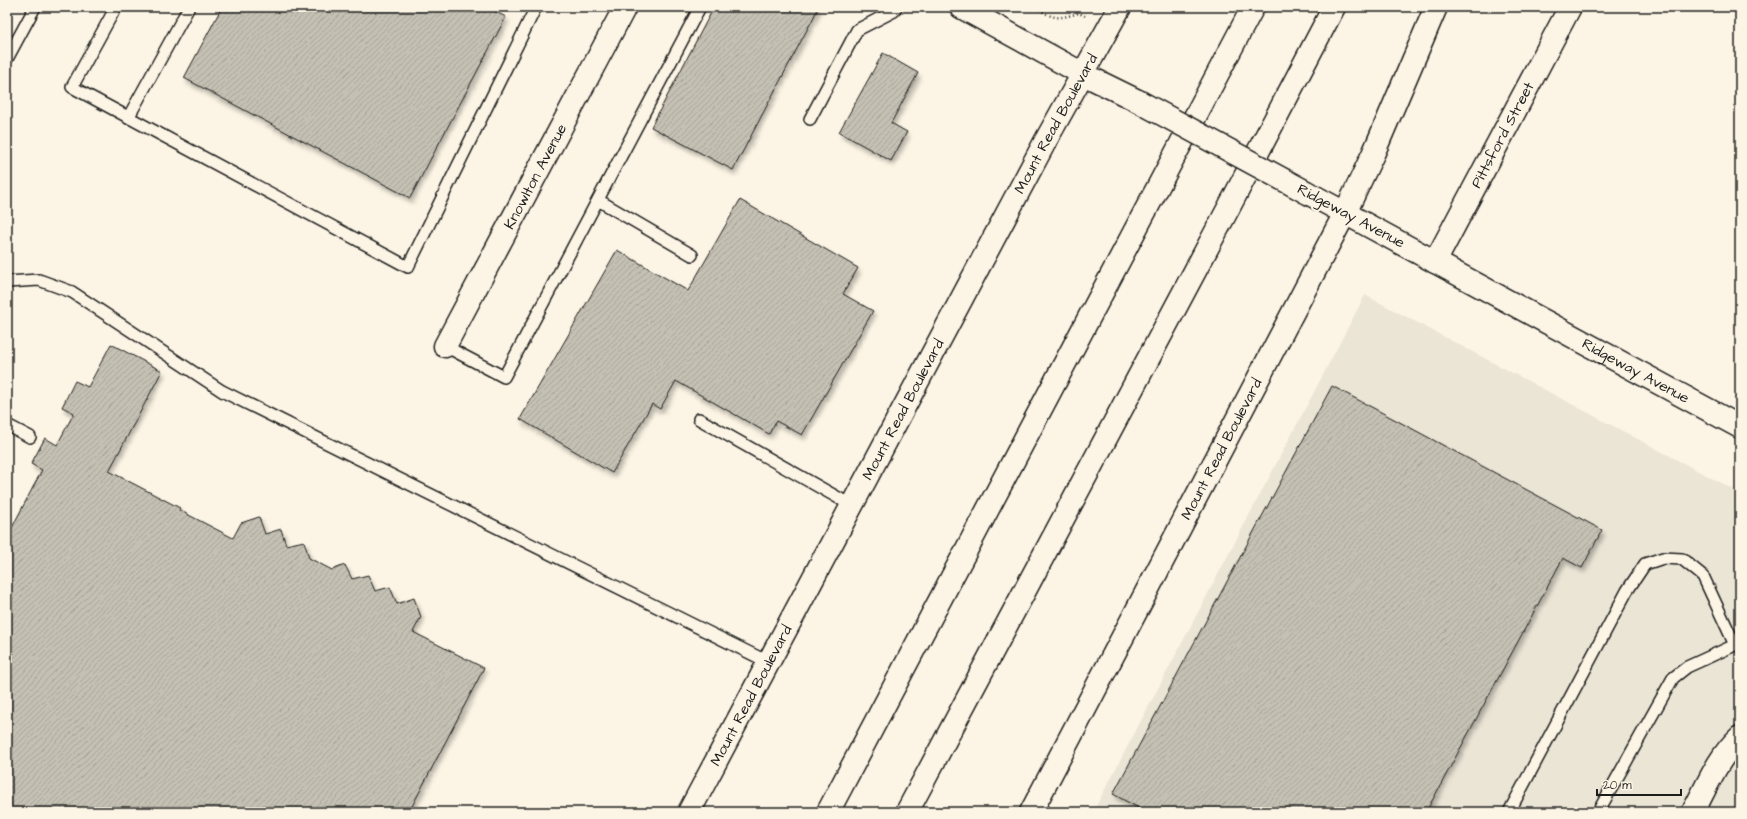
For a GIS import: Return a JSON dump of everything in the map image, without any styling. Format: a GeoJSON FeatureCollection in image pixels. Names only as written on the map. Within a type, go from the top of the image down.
{"type":"FeatureCollection","features":[{"type":"Feature","properties":{"kind":"street","name":"Knowlton Avenue"},"geometry":{"type":"LineString","coordinates":[[445,346],[625,7]]}},
{"type":"Feature","properties":{"kind":"street","name":"Ridgeway Avenue"},"geometry":{"type":"LineString","coordinates":[[961,7],[1435,262],[1738,421]]}},
{"type":"Feature","properties":{"kind":"street","name":"Mount Read Boulevard"},"geometry":{"type":"LineString","coordinates":[[688,812],[1046,140],[1120,7]]}},
{"type":"Feature","properties":{"kind":"street"},"geometry":{"type":"LineString","coordinates":[[828,812],[1253,7]]}},
{"type":"Feature","properties":{"kind":"street"},"geometry":{"type":"LineString","coordinates":[[908,812],[1334,7]]}},
{"type":"Feature","properties":{"kind":"street","name":"Mount Read Boulevard"},"geometry":{"type":"LineString","coordinates":[[1031,812],[1345,214],[1374,152],[1436,7]]}},
{"type":"Feature","properties":{"kind":"street","name":"Pittsford Street"},"geometry":{"type":"LineString","coordinates":[[1435,262],[1570,7]]}},
{"type":"Feature","properties":{"kind":"street"},"geometry":{"type":"LineString","coordinates":[[1693,812],[1718,764],[1732,744],[1740,737]]}},
{"type":"Feature","properties":{"kind":"lane"},"geometry":{"type":"LineString","coordinates":[[7,59],[35,7]]}},
{"type":"Feature","properties":{"kind":"lane"},"geometry":{"type":"LineString","coordinates":[[116,7],[72,87],[408,267],[536,7]]}},
{"type":"Feature","properties":{"kind":"lane"},"geometry":{"type":"LineString","coordinates":[[128,118],[189,7]]}},
{"type":"Feature","properties":{"kind":"lane"},"geometry":{"type":"LineString","coordinates":[[445,346],[504,377],[700,7]]}},
{"type":"Feature","properties":{"kind":"lane"},"geometry":{"type":"LineString","coordinates":[[810,119],[857,30],[894,11],[896,7]]}},
{"type":"Feature","properties":{"kind":"lane"},"geometry":{"type":"LineString","coordinates":[[598,200],[692,255]]}},
{"type":"Feature","properties":{"kind":"lane"},"geometry":{"type":"LineString","coordinates":[[7,282],[39,280],[72,292],[222,391],[768,662]]}},
{"type":"Feature","properties":{"kind":"lane"},"geometry":{"type":"LineString","coordinates":[[699,419],[851,505]]}},
{"type":"Feature","properties":{"kind":"lane"},"geometry":{"type":"LineString","coordinates":[[7,425],[30,437]]}},
{"type":"Feature","properties":{"kind":"lane"},"geometry":{"type":"LineString","coordinates":[[1509,812],[1627,591],[1646,564],[1663,558],[1682,559],[1703,576],[1737,649],[1687,667],[1673,678],[1598,812]]}},
{"type":"Feature","properties":{"kind":"path"},"geometry":{"type":"LineString","coordinates":[[1036,7],[1049,16],[1060,19],[1079,13],[1108,28]]}},
{"type":"Feature","properties":{"kind":"shaded area"},"geometry":{"type":"Polygon","coordinates":[[[1365,295],[1740,493],[1740,812],[1093,812],[1365,295]]]}},
{"type":"Feature","properties":{"kind":"building"},"geometry":{"type":"Polygon","coordinates":[[[222,7],[486,7],[506,17],[410,198],[184,78],[222,7]]]}},
{"type":"Feature","properties":{"kind":"building"},"geometry":{"type":"Polygon","coordinates":[[[714,7],[819,7],[733,170],[651,127],[714,7]]]}},
{"type":"Feature","properties":{"kind":"building"},"geometry":{"type":"Polygon","coordinates":[[[883,53],[918,73],[891,123],[907,132],[891,161],[839,132],[883,53]]]}},
{"type":"Feature","properties":{"kind":"building"},"geometry":{"type":"Polygon","coordinates":[[[740,200],[858,268],[843,294],[873,311],[802,435],[776,421],[769,434],[676,381],[660,409],[652,404],[612,473],[520,419],[617,250],[688,291],[740,200]]]}},
{"type":"Feature","properties":{"kind":"building"},"geometry":{"type":"Polygon","coordinates":[[[111,344],[162,371],[109,471],[233,538],[241,523],[259,517],[265,534],[281,529],[286,545],[304,541],[309,558],[332,570],[345,565],[352,579],[368,575],[375,591],[390,587],[397,604],[414,598],[421,617],[413,632],[484,668],[409,812],[7,812],[7,537],[42,470],[31,464],[45,438],[57,445],[74,413],[62,407],[75,381],[88,387],[111,344]]]}},
{"type":"Feature","properties":{"kind":"building"},"geometry":{"type":"Polygon","coordinates":[[[1332,386],[1602,530],[1582,568],[1563,558],[1426,812],[1146,812],[1113,794],[1332,386]]]}}]}
